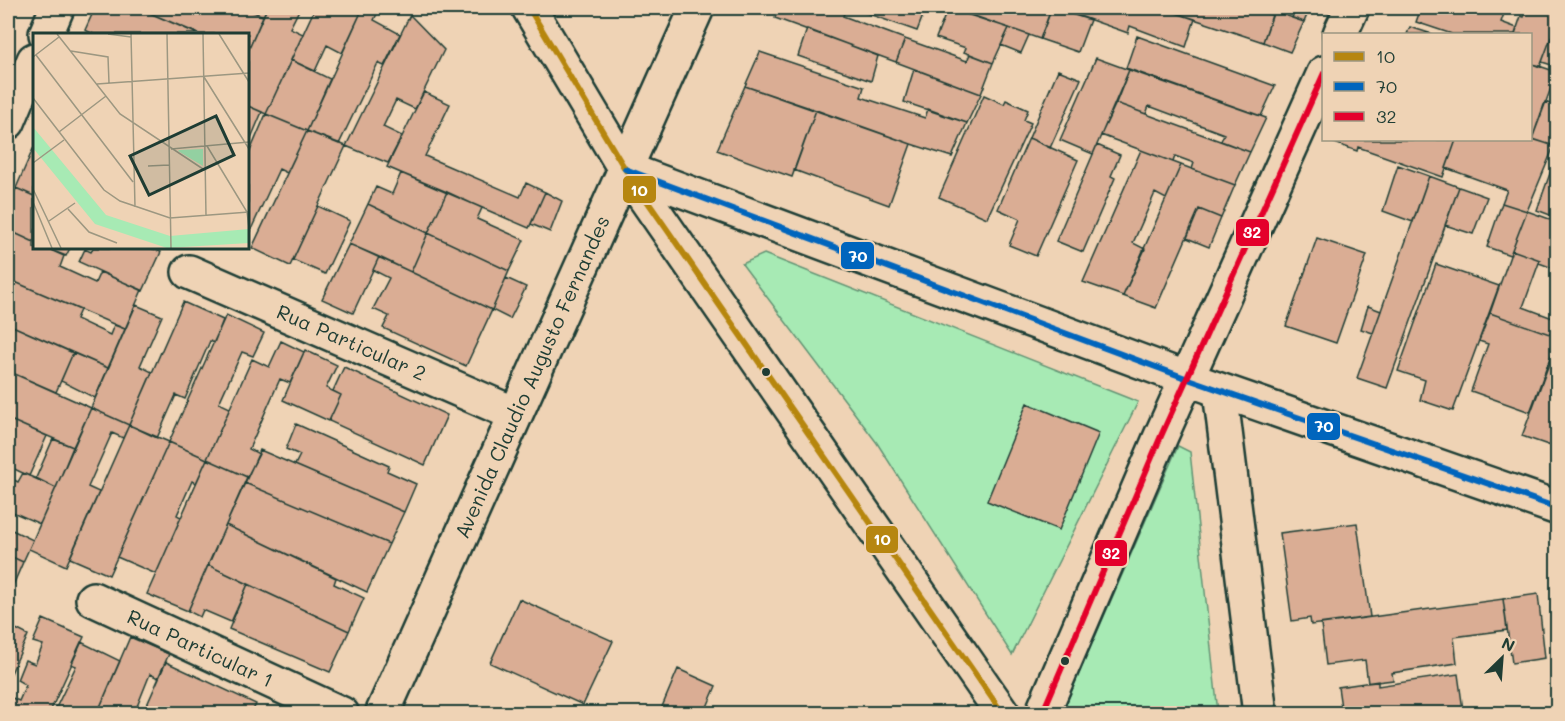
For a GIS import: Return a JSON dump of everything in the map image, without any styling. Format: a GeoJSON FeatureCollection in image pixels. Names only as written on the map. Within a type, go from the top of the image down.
{"type":"FeatureCollection","features":[{"type":"Feature","properties":{"kind":"street"},"geometry":{"type":"LineString","coordinates":[[46,33],[57,8]]}},
{"type":"Feature","properties":{"kind":"street"},"geometry":{"type":"LineString","coordinates":[[529,8],[625,169],[1003,714]]}},
{"type":"Feature","properties":{"kind":"street","name":"Avenida Claudio Augusto Fernandes"},"geometry":{"type":"LineString","coordinates":[[381,714],[697,8]]}},
{"type":"Feature","properties":{"kind":"street"},"geometry":{"type":"LineString","coordinates":[[1340,33],[1352,8]]}},
{"type":"Feature","properties":{"kind":"street"},"geometry":{"type":"LineString","coordinates":[[8,122],[33,62]]}},
{"type":"Feature","properties":{"kind":"street"},"geometry":{"type":"LineString","coordinates":[[1042,714],[1161,436],[1322,75]]}},
{"type":"Feature","properties":{"kind":"street"},"geometry":{"type":"LineString","coordinates":[[625,169],[1188,379],[1557,508]]}},
{"type":"Feature","properties":{"kind":"street","name":"Rua Particular 2"},"geometry":{"type":"LineString","coordinates":[[189,272],[515,414]]}},
{"type":"Feature","properties":{"kind":"street"},"geometry":{"type":"LineString","coordinates":[[1220,390],[1260,714]]}},
{"type":"Feature","properties":{"kind":"street","name":"Rua Particular 1"},"geometry":{"type":"LineString","coordinates":[[93,599],[342,714]]}},
{"type":"Feature","properties":{"kind":"green space"},"geometry":{"type":"Polygon","coordinates":[[[764,254],[1138,402],[1012,655],[877,443],[742,264],[764,254]]]}},
{"type":"Feature","properties":{"kind":"green space"},"geometry":{"type":"Polygon","coordinates":[[[1178,446],[1190,452],[1218,713],[1062,713],[1178,446]]]}},
{"type":"Feature","properties":{"kind":"building"},"geometry":{"type":"Polygon","coordinates":[[[95,8],[138,8],[196,33],[92,33],[85,30],[95,8]]]}},
{"type":"Feature","properties":{"kind":"building"},"geometry":{"type":"Polygon","coordinates":[[[138,8],[244,8],[263,16],[249,49],[249,33],[197,33],[138,8]]]}},
{"type":"Feature","properties":{"kind":"building"},"geometry":{"type":"Polygon","coordinates":[[[244,8],[267,8],[263,16],[244,8]]]}},
{"type":"Feature","properties":{"kind":"building"},"geometry":{"type":"Polygon","coordinates":[[[267,8],[300,8],[290,28],[303,34],[266,114],[249,106],[249,49],[267,8]]]}},
{"type":"Feature","properties":{"kind":"building"},"geometry":{"type":"Polygon","coordinates":[[[315,8],[363,8],[342,53],[327,45],[315,71],[291,60],[315,8]]]}},
{"type":"Feature","properties":{"kind":"building"},"geometry":{"type":"Polygon","coordinates":[[[363,8],[380,8],[374,20],[400,34],[384,66],[378,63],[339,144],[307,131],[363,8]]]}},
{"type":"Feature","properties":{"kind":"building"},"geometry":{"type":"Polygon","coordinates":[[[779,8],[842,8],[846,9],[843,16],[905,39],[896,62],[775,18],[779,8]]]}},
{"type":"Feature","properties":{"kind":"building"},"geometry":{"type":"Polygon","coordinates":[[[852,8],[926,8],[917,31],[852,8]]]}},
{"type":"Feature","properties":{"kind":"building"},"geometry":{"type":"Polygon","coordinates":[[[948,8],[1009,28],[993,63],[964,52],[966,48],[936,38],[948,8]]]}},
{"type":"Feature","properties":{"kind":"building"},"geometry":{"type":"Polygon","coordinates":[[[952,8],[1048,8],[1051,9],[1040,39],[952,8]]]}},
{"type":"Feature","properties":{"kind":"building"},"geometry":{"type":"Polygon","coordinates":[[[1052,8],[1090,20],[1078,52],[1040,39],[1052,8]]]}},
{"type":"Feature","properties":{"kind":"building"},"geometry":{"type":"Polygon","coordinates":[[[1057,8],[1161,8],[1195,19],[1186,47],[1130,26],[1128,33],[1057,8]]]}},
{"type":"Feature","properties":{"kind":"building"},"geometry":{"type":"Polygon","coordinates":[[[1161,8],[1251,8],[1272,15],[1263,42],[1161,8]]]}},
{"type":"Feature","properties":{"kind":"building"},"geometry":{"type":"Polygon","coordinates":[[[1295,8],[1310,8],[1304,22],[1292,18],[1295,8]]]}},
{"type":"Feature","properties":{"kind":"building"},"geometry":{"type":"Polygon","coordinates":[[[1421,8],[1506,8],[1501,22],[1517,28],[1515,33],[1449,33],[1416,22],[1421,8]]]}},
{"type":"Feature","properties":{"kind":"building"},"geometry":{"type":"Polygon","coordinates":[[[1527,8],[1558,8],[1558,19],[1540,67],[1532,64],[1532,33],[1515,33],[1521,16],[1524,17],[1527,8]]]}},
{"type":"Feature","properties":{"kind":"building"},"geometry":{"type":"Polygon","coordinates":[[[1274,11],[1304,22],[1290,52],[1263,42],[1274,11]]]}},
{"type":"Feature","properties":{"kind":"building"},"geometry":{"type":"Polygon","coordinates":[[[410,15],[444,50],[415,109],[396,100],[383,127],[402,136],[388,163],[346,146],[410,15]]]}},
{"type":"Feature","properties":{"kind":"building"},"geometry":{"type":"Polygon","coordinates":[[[1410,27],[1429,33],[1407,33],[1410,27]]]}},
{"type":"Feature","properties":{"kind":"building"},"geometry":{"type":"Polygon","coordinates":[[[1009,28],[1029,35],[1021,53],[1001,45],[1009,28]]]}},
{"type":"Feature","properties":{"kind":"building"},"geometry":{"type":"Polygon","coordinates":[[[807,29],[878,56],[871,81],[798,56],[807,29]]]}},
{"type":"Feature","properties":{"kind":"building"},"geometry":{"type":"Polygon","coordinates":[[[1552,35],[1558,37],[1558,67],[1542,62],[1552,35]]]}},
{"type":"Feature","properties":{"kind":"building"},"geometry":{"type":"Polygon","coordinates":[[[1137,36],[1275,86],[1261,116],[1126,68],[1137,36]]]}},
{"type":"Feature","properties":{"kind":"building"},"geometry":{"type":"Polygon","coordinates":[[[905,39],[967,61],[970,54],[993,63],[981,94],[896,62],[905,39]]]}},
{"type":"Feature","properties":{"kind":"building"},"geometry":{"type":"Polygon","coordinates":[[[760,52],[864,87],[861,97],[925,118],[928,109],[967,123],[952,157],[911,144],[745,86],[760,52]]]}},
{"type":"Feature","properties":{"kind":"building"},"geometry":{"type":"Polygon","coordinates":[[[1096,58],[1129,70],[1093,154],[1060,140],[1096,58]]]}},
{"type":"Feature","properties":{"kind":"building"},"geometry":{"type":"Polygon","coordinates":[[[291,60],[330,79],[307,131],[266,114],[291,60]]]}},
{"type":"Feature","properties":{"kind":"building"},"geometry":{"type":"Polygon","coordinates":[[[1532,64],[1557,72],[1532,139],[1532,64]]]}},
{"type":"Feature","properties":{"kind":"building"},"geometry":{"type":"Polygon","coordinates":[[[914,69],[981,94],[967,123],[904,102],[914,69]]]}},
{"type":"Feature","properties":{"kind":"building"},"geometry":{"type":"Polygon","coordinates":[[[1058,70],[1081,79],[1050,148],[1029,138],[1058,70]]]}},
{"type":"Feature","properties":{"kind":"building"},"geometry":{"type":"Polygon","coordinates":[[[1129,70],[1266,118],[1250,152],[1221,141],[1224,134],[1149,106],[1146,114],[1116,103],[1129,70]]]}},
{"type":"Feature","properties":{"kind":"building"},"geometry":{"type":"Polygon","coordinates":[[[745,86],[816,110],[792,177],[717,150],[745,86]]]}},
{"type":"Feature","properties":{"kind":"building"},"geometry":{"type":"Polygon","coordinates":[[[424,92],[450,104],[425,156],[520,197],[526,183],[545,192],[529,228],[387,167],[424,92]]]}},
{"type":"Feature","properties":{"kind":"building"},"geometry":{"type":"Polygon","coordinates":[[[984,95],[1004,104],[1006,100],[1028,110],[1024,120],[1031,123],[987,218],[939,197],[984,95]]]}},
{"type":"Feature","properties":{"kind":"building"},"geometry":{"type":"Polygon","coordinates":[[[1556,99],[1558,99],[1558,147],[1532,139],[1545,102],[1556,106],[1556,99]]]}},
{"type":"Feature","properties":{"kind":"building"},"geometry":{"type":"Polygon","coordinates":[[[1116,103],[1250,152],[1235,185],[1192,169],[1194,163],[1175,156],[1173,162],[1101,135],[1116,103]]]}},
{"type":"Feature","properties":{"kind":"building"},"geometry":{"type":"Polygon","coordinates":[[[249,106],[262,112],[249,143],[249,106]]]}},
{"type":"Feature","properties":{"kind":"building"},"geometry":{"type":"Polygon","coordinates":[[[816,110],[911,144],[889,205],[794,170],[816,110]]]}},
{"type":"Feature","properties":{"kind":"building"},"geometry":{"type":"Polygon","coordinates":[[[266,114],[307,131],[287,173],[279,169],[249,234],[249,154],[266,114]]]}},
{"type":"Feature","properties":{"kind":"building"},"geometry":{"type":"Polygon","coordinates":[[[307,131],[346,146],[290,266],[252,248],[307,131]]]}},
{"type":"Feature","properties":{"kind":"building"},"geometry":{"type":"Polygon","coordinates":[[[1029,138],[1078,160],[1036,256],[1009,245],[1020,219],[998,209],[1029,138]]]}},
{"type":"Feature","properties":{"kind":"building"},"geometry":{"type":"Polygon","coordinates":[[[1532,139],[1554,146],[1527,211],[1502,203],[1507,190],[1446,168],[1456,141],[1532,141],[1532,139]]]}},
{"type":"Feature","properties":{"kind":"building"},"geometry":{"type":"Polygon","coordinates":[[[1456,141],[1443,177],[1358,147],[1357,151],[1332,142],[1456,141]]]}},
{"type":"Feature","properties":{"kind":"building"},"geometry":{"type":"Polygon","coordinates":[[[1097,145],[1120,155],[1111,176],[1115,178],[1083,252],[1056,241],[1097,145]]]}},
{"type":"Feature","properties":{"kind":"building"},"geometry":{"type":"Polygon","coordinates":[[[33,149],[33,196],[16,188],[33,149]]]}},
{"type":"Feature","properties":{"kind":"building"},"geometry":{"type":"Polygon","coordinates":[[[1141,150],[1181,165],[1166,199],[1155,193],[1133,243],[1145,249],[1123,296],[1083,282],[1141,150]]]}},
{"type":"Feature","properties":{"kind":"building"},"geometry":{"type":"Polygon","coordinates":[[[1558,151],[1558,218],[1537,210],[1558,151]]]}},
{"type":"Feature","properties":{"kind":"building"},"geometry":{"type":"Polygon","coordinates":[[[1181,165],[1235,185],[1221,218],[1199,209],[1156,308],[1123,296],[1181,165]]]}},
{"type":"Feature","properties":{"kind":"building"},"geometry":{"type":"Polygon","coordinates":[[[1398,165],[1429,176],[1413,222],[1383,211],[1398,165]]]}},
{"type":"Feature","properties":{"kind":"building"},"geometry":{"type":"Polygon","coordinates":[[[401,173],[447,192],[428,233],[368,204],[376,187],[392,194],[401,173]]]}},
{"type":"Feature","properties":{"kind":"building"},"geometry":{"type":"Polygon","coordinates":[[[1429,176],[1459,187],[1387,388],[1357,378],[1429,176]]]}},
{"type":"Feature","properties":{"kind":"building"},"geometry":{"type":"Polygon","coordinates":[[[1459,187],[1487,197],[1473,234],[1445,225],[1459,187]]]}},
{"type":"Feature","properties":{"kind":"building"},"geometry":{"type":"Polygon","coordinates":[[[16,188],[33,196],[33,242],[8,230],[8,208],[16,188]]]}},
{"type":"Feature","properties":{"kind":"building"},"geometry":{"type":"Polygon","coordinates":[[[447,192],[482,208],[477,219],[524,240],[509,271],[428,233],[447,192]]]}},
{"type":"Feature","properties":{"kind":"building"},"geometry":{"type":"Polygon","coordinates":[[[545,192],[562,201],[550,232],[531,224],[545,192]]]}},
{"type":"Feature","properties":{"kind":"building"},"geometry":{"type":"Polygon","coordinates":[[[1502,203],[1527,211],[1510,255],[1487,247],[1502,203]]]}},
{"type":"Feature","properties":{"kind":"building"},"geometry":{"type":"Polygon","coordinates":[[[368,204],[428,233],[411,272],[349,244],[368,204]]]}},
{"type":"Feature","properties":{"kind":"building"},"geometry":{"type":"Polygon","coordinates":[[[318,206],[350,221],[325,274],[293,260],[318,206]]]}},
{"type":"Feature","properties":{"kind":"building"},"geometry":{"type":"Polygon","coordinates":[[[1199,209],[1221,218],[1209,247],[1187,238],[1199,209]]]}},
{"type":"Feature","properties":{"kind":"building"},"geometry":{"type":"Polygon","coordinates":[[[1527,211],[1558,222],[1558,270],[1539,263],[1540,260],[1512,250],[1527,211]]]}},
{"type":"Feature","properties":{"kind":"building"},"geometry":{"type":"Polygon","coordinates":[[[8,230],[33,242],[33,249],[48,249],[64,256],[60,267],[95,283],[100,272],[142,290],[125,329],[8,279],[8,230]]]}},
{"type":"Feature","properties":{"kind":"building"},"geometry":{"type":"Polygon","coordinates":[[[428,233],[509,271],[492,310],[411,272],[428,233]]]}},
{"type":"Feature","properties":{"kind":"building"},"geometry":{"type":"Polygon","coordinates":[[[1317,238],[1367,255],[1336,343],[1286,326],[1317,238]]]}},
{"type":"Feature","properties":{"kind":"building"},"geometry":{"type":"Polygon","coordinates":[[[349,244],[379,257],[353,313],[322,299],[349,244]]]}},
{"type":"Feature","properties":{"kind":"building"},"geometry":{"type":"Polygon","coordinates":[[[48,249],[70,249],[66,256],[48,249]]]}},
{"type":"Feature","properties":{"kind":"building"},"geometry":{"type":"Polygon","coordinates":[[[85,249],[91,252],[92,249],[154,249],[161,252],[143,291],[79,262],[85,249]]]}},
{"type":"Feature","properties":{"kind":"building"},"geometry":{"type":"Polygon","coordinates":[[[1512,250],[1540,260],[1523,307],[1558,320],[1558,337],[1490,313],[1512,250]]]}},
{"type":"Feature","properties":{"kind":"building"},"geometry":{"type":"Polygon","coordinates":[[[379,257],[492,310],[466,366],[383,328],[389,316],[373,309],[389,278],[373,270],[379,257]]]}},
{"type":"Feature","properties":{"kind":"building"},"geometry":{"type":"Polygon","coordinates":[[[1436,264],[1499,286],[1453,411],[1420,400],[1425,380],[1398,371],[1436,264]]]}},
{"type":"Feature","properties":{"kind":"building"},"geometry":{"type":"Polygon","coordinates":[[[506,278],[526,287],[510,319],[492,310],[506,278]]]}},
{"type":"Feature","properties":{"kind":"building"},"geometry":{"type":"Polygon","coordinates":[[[8,279],[80,310],[76,319],[110,335],[114,325],[125,329],[108,368],[8,324],[8,279]]]}},
{"type":"Feature","properties":{"kind":"building"},"geometry":{"type":"Polygon","coordinates":[[[183,302],[223,320],[214,343],[210,341],[185,399],[176,395],[157,438],[129,425],[183,302]]]}},
{"type":"Feature","properties":{"kind":"building"},"geometry":{"type":"Polygon","coordinates":[[[136,305],[162,316],[140,366],[152,372],[129,425],[91,408],[136,305]]]}},
{"type":"Feature","properties":{"kind":"building"},"geometry":{"type":"Polygon","coordinates":[[[1368,306],[1381,311],[1373,333],[1361,329],[1368,306]]]}},
{"type":"Feature","properties":{"kind":"building"},"geometry":{"type":"Polygon","coordinates":[[[1490,313],[1558,337],[1530,412],[1471,391],[1488,344],[1479,341],[1490,313]]]}},
{"type":"Feature","properties":{"kind":"building"},"geometry":{"type":"Polygon","coordinates":[[[226,315],[264,333],[253,356],[242,352],[219,403],[230,408],[207,459],[169,442],[226,315]]]}},
{"type":"Feature","properties":{"kind":"building"},"geometry":{"type":"Polygon","coordinates":[[[8,324],[73,353],[56,392],[8,371],[8,324]]]}},
{"type":"Feature","properties":{"kind":"building"},"geometry":{"type":"Polygon","coordinates":[[[1558,340],[1558,429],[1551,446],[1522,436],[1558,340]]]}},
{"type":"Feature","properties":{"kind":"building"},"geometry":{"type":"Polygon","coordinates":[[[281,341],[304,352],[290,383],[280,379],[249,449],[259,454],[247,477],[207,459],[252,359],[269,367],[281,341]]]}},
{"type":"Feature","properties":{"kind":"building"},"geometry":{"type":"Polygon","coordinates":[[[305,350],[337,365],[326,388],[341,395],[329,421],[283,400],[305,350]]]}},
{"type":"Feature","properties":{"kind":"building"},"geometry":{"type":"Polygon","coordinates":[[[73,353],[108,368],[95,398],[61,381],[73,353]]]}},
{"type":"Feature","properties":{"kind":"building"},"geometry":{"type":"Polygon","coordinates":[[[344,367],[447,415],[425,465],[329,421],[341,395],[333,391],[344,367]]]}},
{"type":"Feature","properties":{"kind":"building"},"geometry":{"type":"Polygon","coordinates":[[[8,371],[91,408],[73,447],[8,419],[8,371]]]}},
{"type":"Feature","properties":{"kind":"building"},"geometry":{"type":"Polygon","coordinates":[[[1027,403],[1099,433],[1059,530],[987,501],[1027,403]]]}},
{"type":"Feature","properties":{"kind":"building"},"geometry":{"type":"Polygon","coordinates":[[[91,408],[129,425],[123,438],[112,433],[88,487],[99,492],[66,566],[29,549],[91,408]]]}},
{"type":"Feature","properties":{"kind":"building"},"geometry":{"type":"Polygon","coordinates":[[[8,419],[47,436],[29,476],[8,466],[8,419]]]}},
{"type":"Feature","properties":{"kind":"building"},"geometry":{"type":"Polygon","coordinates":[[[296,424],[389,466],[387,471],[416,484],[404,512],[295,465],[300,455],[286,449],[296,424]]]}},
{"type":"Feature","properties":{"kind":"building"},"geometry":{"type":"Polygon","coordinates":[[[129,425],[169,442],[109,575],[70,558],[129,425]]]}},
{"type":"Feature","properties":{"kind":"building"},"geometry":{"type":"Polygon","coordinates":[[[53,439],[73,447],[56,488],[36,478],[53,439]]]}},
{"type":"Feature","properties":{"kind":"building"},"geometry":{"type":"Polygon","coordinates":[[[169,442],[207,459],[196,483],[192,481],[177,515],[181,517],[156,574],[117,557],[169,442]]]}},
{"type":"Feature","properties":{"kind":"building"},"geometry":{"type":"Polygon","coordinates":[[[260,450],[404,512],[389,544],[245,483],[260,450]]]}},
{"type":"Feature","properties":{"kind":"building"},"geometry":{"type":"Polygon","coordinates":[[[207,459],[247,477],[188,611],[147,594],[207,459]]]}},
{"type":"Feature","properties":{"kind":"building"},"geometry":{"type":"Polygon","coordinates":[[[23,473],[56,488],[40,524],[8,510],[8,477],[18,482],[23,473]]]}},
{"type":"Feature","properties":{"kind":"building"},"geometry":{"type":"Polygon","coordinates":[[[245,483],[389,544],[367,592],[226,525],[245,483]]]}},
{"type":"Feature","properties":{"kind":"building"},"geometry":{"type":"Polygon","coordinates":[[[1357,523],[1370,617],[1311,625],[1310,618],[1292,621],[1280,533],[1357,523]]]}},
{"type":"Feature","properties":{"kind":"building"},"geometry":{"type":"Polygon","coordinates":[[[226,525],[336,578],[334,584],[364,598],[349,631],[208,565],[226,525]]]}},
{"type":"Feature","properties":{"kind":"building"},"geometry":{"type":"Polygon","coordinates":[[[8,528],[33,540],[23,562],[8,555],[8,528]]]}},
{"type":"Feature","properties":{"kind":"building"},"geometry":{"type":"Polygon","coordinates":[[[8,555],[23,562],[8,597],[8,555]]]}},
{"type":"Feature","properties":{"kind":"building"},"geometry":{"type":"Polygon","coordinates":[[[208,565],[248,584],[231,622],[203,610],[200,617],[188,611],[208,565]]]}},
{"type":"Feature","properties":{"kind":"building"},"geometry":{"type":"Polygon","coordinates":[[[248,584],[349,631],[330,672],[229,629],[248,584]]]}},
{"type":"Feature","properties":{"kind":"building"},"geometry":{"type":"Polygon","coordinates":[[[1538,594],[1545,658],[1512,663],[1503,599],[1538,594]]]}},
{"type":"Feature","properties":{"kind":"building"},"geometry":{"type":"Polygon","coordinates":[[[519,599],[613,641],[583,705],[490,663],[519,599]]]}},
{"type":"Feature","properties":{"kind":"building"},"geometry":{"type":"Polygon","coordinates":[[[1503,599],[1507,630],[1454,637],[1457,663],[1392,673],[1393,680],[1368,683],[1365,660],[1326,665],[1321,624],[1503,599]]]}},
{"type":"Feature","properties":{"kind":"building"},"geometry":{"type":"Polygon","coordinates":[[[43,619],[84,637],[49,714],[8,714],[10,697],[19,701],[26,685],[17,680],[25,660],[35,664],[43,645],[33,642],[43,619]]]}},
{"type":"Feature","properties":{"kind":"building"},"geometry":{"type":"Polygon","coordinates":[[[8,625],[28,635],[8,680],[8,625]]]}},
{"type":"Feature","properties":{"kind":"building"},"geometry":{"type":"Polygon","coordinates":[[[130,637],[169,654],[158,678],[150,674],[134,714],[97,714],[130,637]]]}},
{"type":"Feature","properties":{"kind":"building"},"geometry":{"type":"Polygon","coordinates":[[[81,642],[120,661],[97,714],[63,714],[55,710],[76,666],[71,664],[81,642]]]}},
{"type":"Feature","properties":{"kind":"building"},"geometry":{"type":"Polygon","coordinates":[[[166,662],[256,704],[251,714],[143,714],[166,662]]]}},
{"type":"Feature","properties":{"kind":"building"},"geometry":{"type":"Polygon","coordinates":[[[678,669],[716,686],[704,714],[659,714],[678,669]]]}},
{"type":"Feature","properties":{"kind":"building"},"geometry":{"type":"Polygon","coordinates":[[[1458,674],[1463,710],[1437,714],[1342,714],[1338,687],[1378,681],[1378,686],[1458,674]]]}},
{"type":"Feature","properties":{"kind":"transit line","name":"10"},"geometry":{"type":"LineString","coordinates":[[529,8],[625,169],[1003,714]]}},
{"type":"Feature","properties":{"kind":"transit line","name":"32"},"geometry":{"type":"LineString","coordinates":[[1042,714],[1161,436],[1322,77]]}},
{"type":"Feature","properties":{"kind":"transit line","name":"70"},"geometry":{"type":"LineString","coordinates":[[625,169],[1188,379],[1558,508]]}}]}
